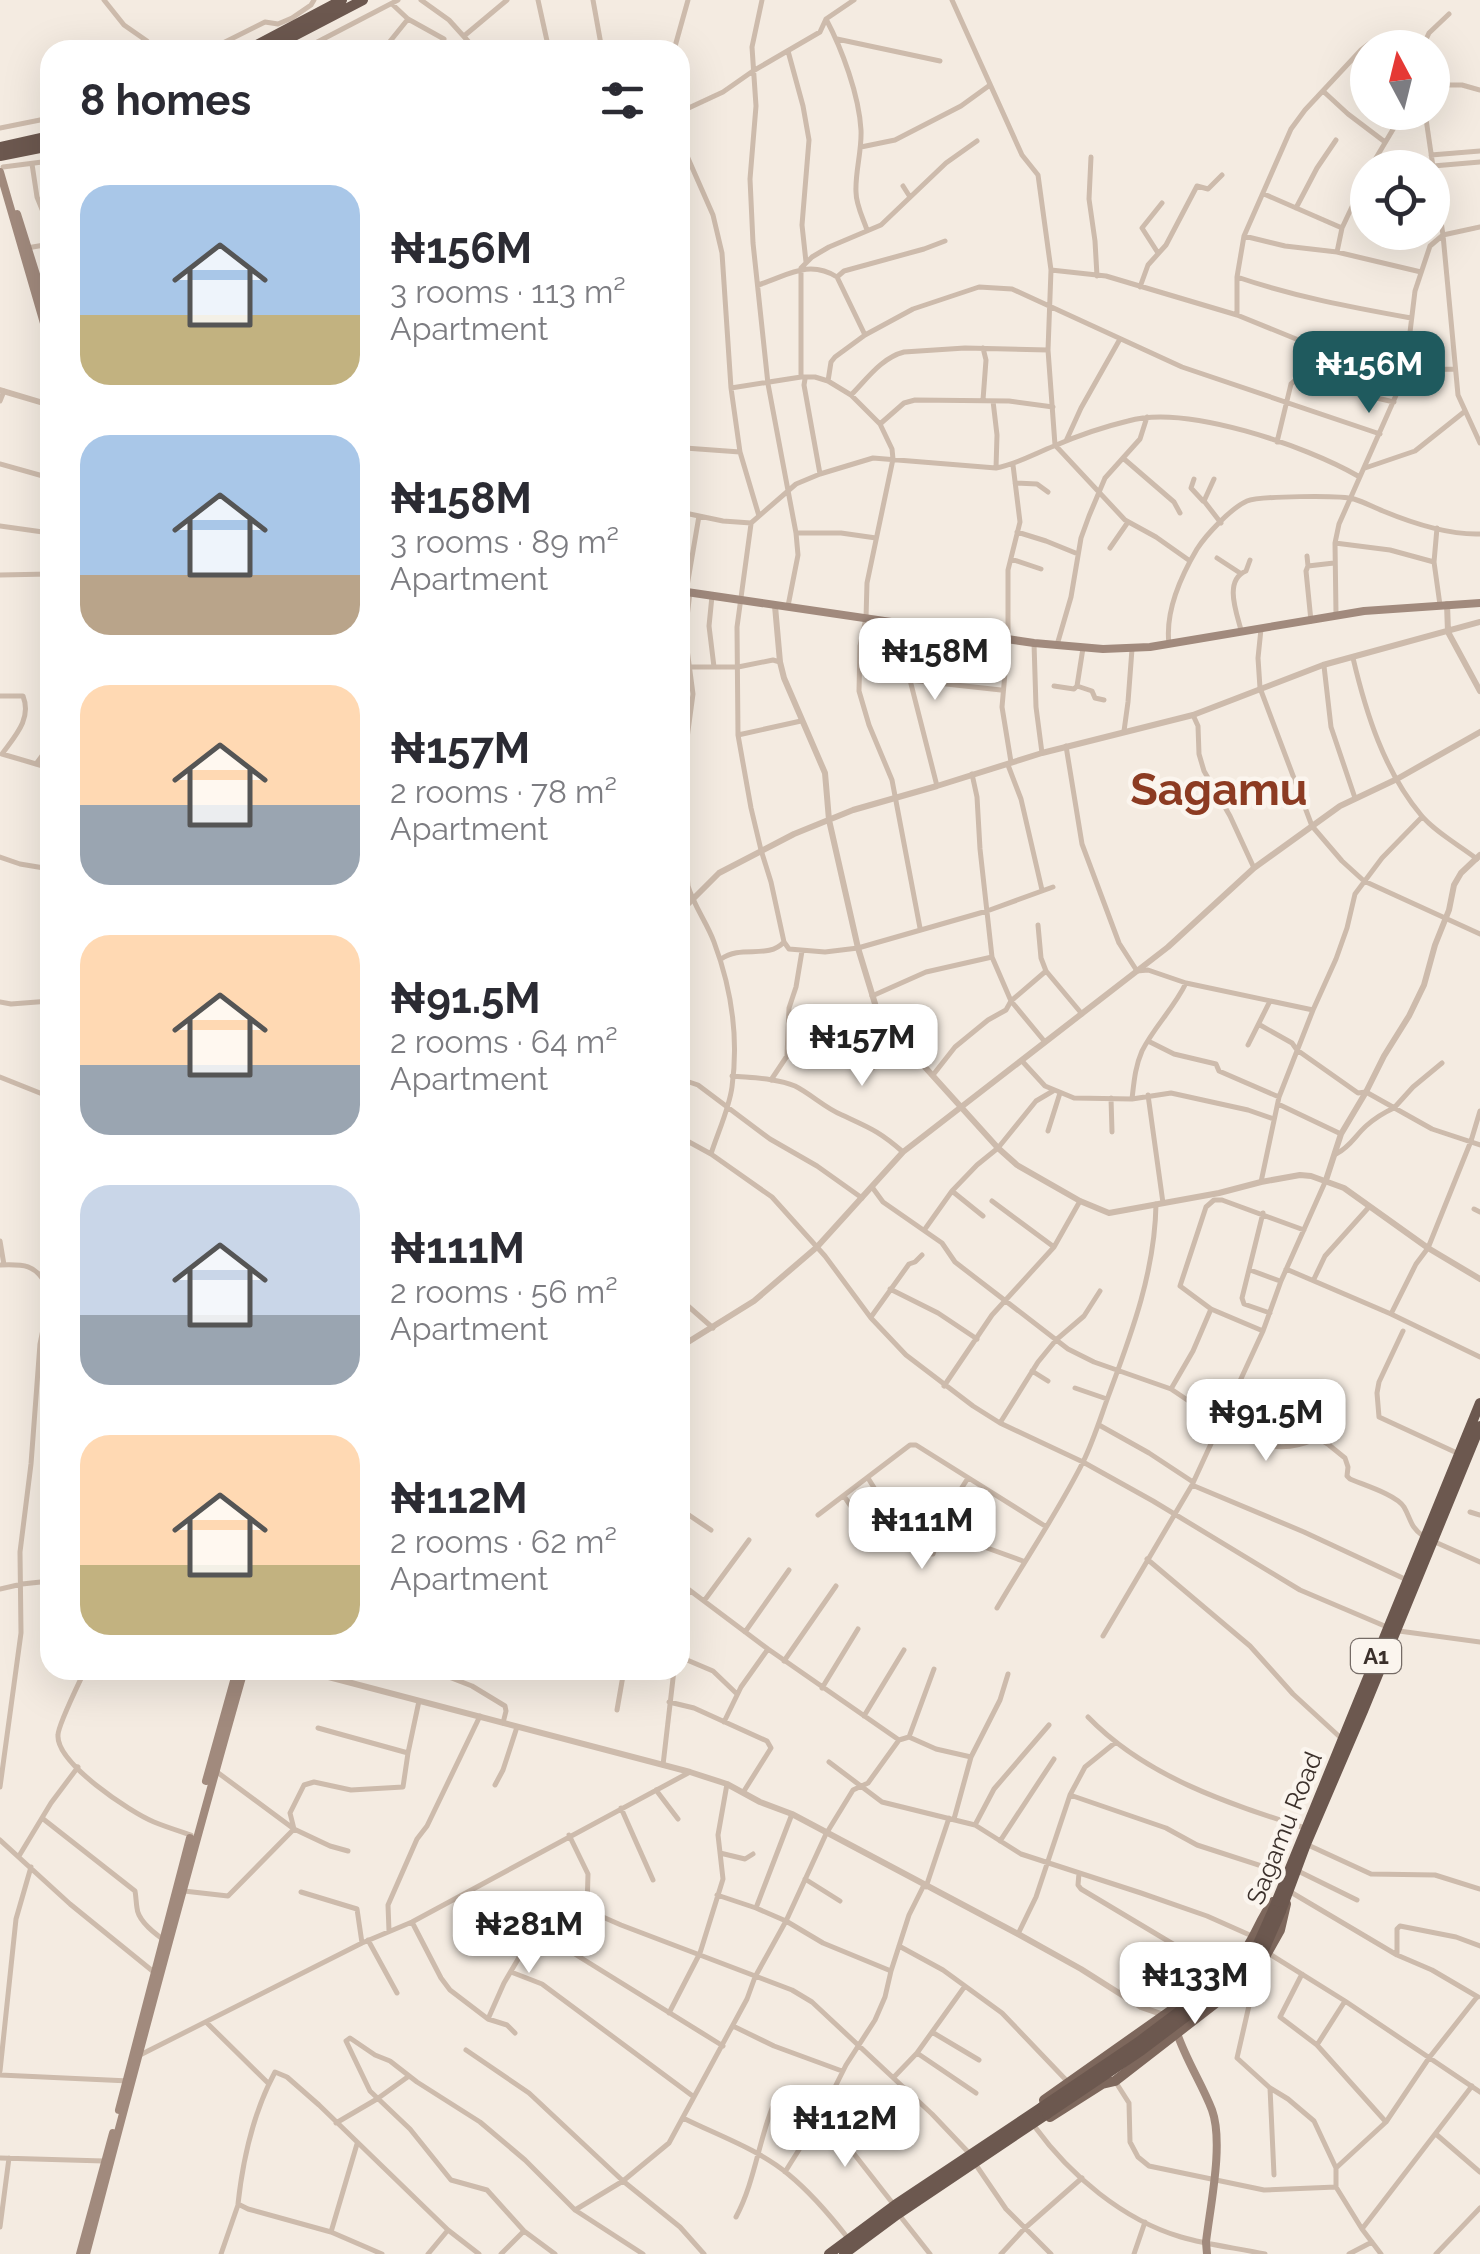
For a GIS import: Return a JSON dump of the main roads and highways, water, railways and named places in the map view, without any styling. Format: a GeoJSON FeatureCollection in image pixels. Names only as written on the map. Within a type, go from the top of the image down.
{"type":"FeatureCollection","features":[{"type":"Feature","properties":{"kind":"highway"},"geometry":{"type":"LineString","coordinates":[[266,40],[342,0]]}},
{"type":"Feature","properties":{"kind":"highway"},"geometry":{"type":"LineString","coordinates":[[286,40],[364,0]]}},
{"type":"Feature","properties":{"kind":"highway"},"geometry":{"type":"LineString","coordinates":[[1,159],[40,141]]}},
{"type":"Feature","properties":{"kind":"highway"},"geometry":{"type":"LineString","coordinates":[[1,159],[40,149]]}},
{"type":"Feature","properties":{"kind":"highway","name":"Sagamu Road"},"geometry":{"type":"LineString","coordinates":[[844,2254],[896,2209],[1029,2124],[1246,1962],[1281,1902],[1305,1828],[1392,1629],[1407,1580],[1429,1539],[1480,1403]]}},
{"type":"Feature","properties":{"kind":"highway","name":"Sagamu Road"},"geometry":{"type":"LineString","coordinates":[[1291,1872],[1480,1426]]}},
{"type":"Feature","properties":{"kind":"highway","name":"Sagamu Road"},"geometry":{"type":"LineString","coordinates":[[829,2254],[855,2247]]}},
{"type":"Feature","properties":{"kind":"main road"},"geometry":{"type":"LineString","coordinates":[[1,159],[40,286]]}},
{"type":"Feature","properties":{"kind":"main road"},"geometry":{"type":"LineString","coordinates":[[1,159],[40,306]]}},
{"type":"Feature","properties":{"kind":"main road"},"geometry":{"type":"LineString","coordinates":[[690,593],[1034,643],[1132,649],[1364,611],[1480,603]]}},
{"type":"Feature","properties":{"kind":"main road"},"geometry":{"type":"LineString","coordinates":[[83,2254],[191,1835],[237,1680]]}},
{"type":"Feature","properties":{"kind":"main road"},"geometry":{"type":"LineString","coordinates":[[83,2254],[104,2161],[140,2055],[238,1680]]}},
{"type":"Feature","properties":{"kind":"main road"},"geometry":{"type":"LineString","coordinates":[[1281,1902],[1286,1910],[1256,1971],[1115,2081],[1102,2084],[1029,2124],[1030,2110],[1241,1958],[1270,1906],[1281,1902]]}},
{"type":"Feature","properties":{"kind":"main road"},"geometry":{"type":"LineString","coordinates":[[1159,2018],[1177,2033],[1215,2124],[1207,2254]]}},
{"type":"Feature","properties":{"kind":"main road"},"geometry":{"type":"LineString","coordinates":[[1159,2018],[1166,2041],[1186,2060]]}},
{"type":"Feature","properties":{"kind":"district","name":"Sagamu"},"geometry":{"type":"Point","coordinates":[1219,789]}}]}
